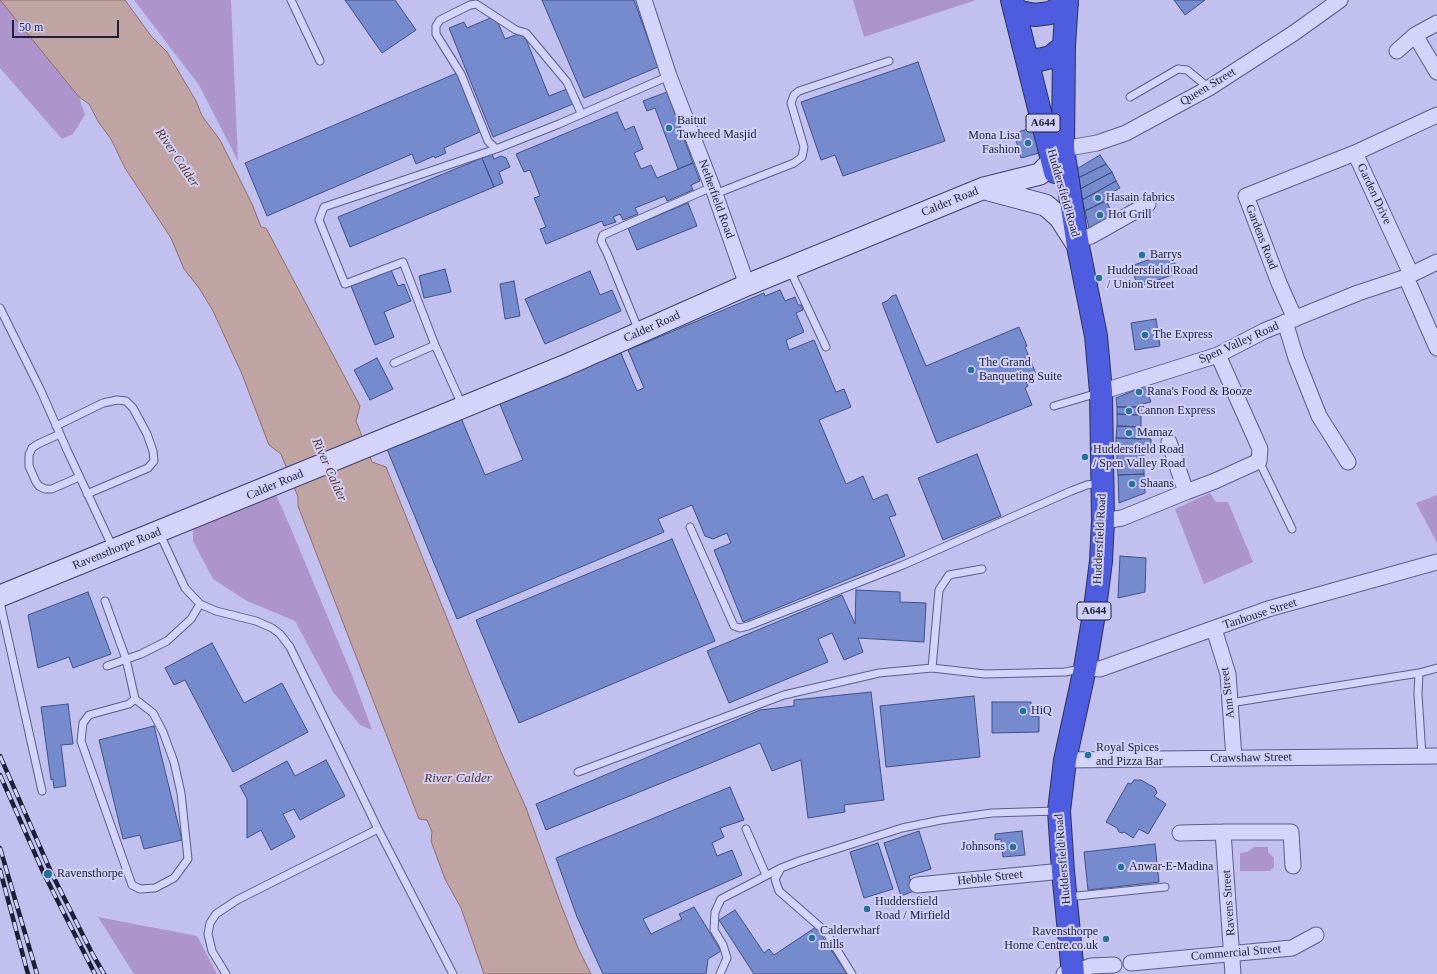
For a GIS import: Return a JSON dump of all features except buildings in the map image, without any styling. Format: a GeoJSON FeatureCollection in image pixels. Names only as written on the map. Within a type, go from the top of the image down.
{"type":"FeatureCollection","features":[{"type":"Feature","properties":{"kind":"highway","name":"A644"},"geometry":{"type":"LineString","coordinates":[[1013,5],[1034,15],[1050,13],[1067,2]]}},
{"type":"Feature","properties":{"kind":"highway","name":"Huddersfield Road"},"geometry":{"type":"LineString","coordinates":[[1058,155],[1067,2]]}},
{"type":"Feature","properties":{"kind":"highway","name":"Huddersfield Road"},"geometry":{"type":"LineString","coordinates":[[1013,5],[1026,58],[1058,155],[1068,216],[1078,243],[1096,336],[1101,392],[1103,521],[1101,561],[1085,668],[1065,760],[1058,811],[1066,897],[1070,974]]}},
{"type":"Feature","properties":{"kind":"highway"},"geometry":{"type":"LineString","coordinates":[[1026,58],[1038,60],[1051,57],[1064,46]]}},
{"type":"Feature","properties":{"kind":"street","name":"Netherfield Road"},"geometry":{"type":"LineString","coordinates":[[644,0],[668,76],[714,191],[747,285]]}},
{"type":"Feature","properties":{"kind":"street","name":"Queen Street"},"geometry":{"type":"LineString","coordinates":[[1058,155],[1126,133],[1209,88],[1294,33],[1340,0]]}},
{"type":"Feature","properties":{"kind":"street"},"geometry":{"type":"LineString","coordinates":[[1397,51],[1415,35],[1437,23]]}},
{"type":"Feature","properties":{"kind":"street"},"geometry":{"type":"LineString","coordinates":[[1415,35],[1437,72]]}},
{"type":"Feature","properties":{"kind":"street","name":"Garden Drive"},"geometry":{"type":"LineString","coordinates":[[1408,275],[1356,153],[1437,115]]}},
{"type":"Feature","properties":{"kind":"street","name":"Gardens Road"},"geometry":{"type":"LineString","coordinates":[[1290,321],[1279,283],[1246,196],[1356,153]]}},
{"type":"Feature","properties":{"kind":"street","name":"Calder Road"},"geometry":{"type":"LineString","coordinates":[[234,502],[463,408],[640,333],[747,285],[984,188],[1040,174],[1058,155]]}},
{"type":"Feature","properties":{"kind":"street"},"geometry":{"type":"LineString","coordinates":[[984,188],[1045,205],[1060,218],[1078,243],[1148,204]]}},
{"type":"Feature","properties":{"kind":"street","name":"Spen Valley Road"},"geometry":{"type":"LineString","coordinates":[[1101,392],[1218,355],[1264,331],[1358,293],[1408,275],[1437,262]]}},
{"type":"Feature","properties":{"kind":"street"},"geometry":{"type":"LineString","coordinates":[[1408,275],[1437,348]]}},
{"type":"Feature","properties":{"kind":"street","name":"Spen Valley Road"},"geometry":{"type":"LineString","coordinates":[[1290,321],[1296,358],[1319,416],[1348,462]]}},
{"type":"Feature","properties":{"kind":"street"},"geometry":{"type":"LineString","coordinates":[[1103,521],[1122,518],[1215,481],[1259,461],[1260,450],[1218,355]]}},
{"type":"Feature","properties":{"kind":"street"},"geometry":{"type":"LineString","coordinates":[[1169,442],[1186,492]]}},
{"type":"Feature","properties":{"kind":"street","name":"Ravensthorpe Road"},"geometry":{"type":"LineString","coordinates":[[0,596],[234,502]]}},
{"type":"Feature","properties":{"kind":"street","name":"Tanhouse Street"},"geometry":{"type":"LineString","coordinates":[[1085,668],[1100,669],[1268,609],[1437,562]]}},
{"type":"Feature","properties":{"kind":"street","name":"Ann Street"},"geometry":{"type":"LineString","coordinates":[[1214,629],[1228,674],[1234,758]]}},
{"type":"Feature","properties":{"kind":"street","name":"Crawshaw Street"},"geometry":{"type":"LineString","coordinates":[[1065,760],[1430,756]]}},
{"type":"Feature","properties":{"kind":"street"},"geometry":{"type":"LineString","coordinates":[[1180,834],[1223,832],[1291,832],[1293,866]]}},
{"type":"Feature","properties":{"kind":"street","name":"Ravens Street"},"geometry":{"type":"LineString","coordinates":[[1223,832],[1233,974]]}},
{"type":"Feature","properties":{"kind":"street","name":"Hebble Street"},"geometry":{"type":"LineString","coordinates":[[917,885],[1063,871]]}},
{"type":"Feature","properties":{"kind":"street","name":"Commercial Street"},"geometry":{"type":"LineString","coordinates":[[1131,963],[1153,967],[1232,954],[1292,948],[1316,935]]}},
{"type":"Feature","properties":{"kind":"street"},"geometry":{"type":"LineString","coordinates":[[1070,974],[1091,966],[1114,965]]}},
{"type":"Feature","properties":{"kind":"lane"},"geometry":{"type":"LineString","coordinates":[[291,0],[320,61]]}},
{"type":"Feature","properties":{"kind":"lane"},"geometry":{"type":"LineString","coordinates":[[496,149],[488,141],[461,74],[436,34],[436,26],[440,20],[470,5],[476,4],[516,30],[526,33],[568,82],[582,113]]}},
{"type":"Feature","properties":{"kind":"lane"},"geometry":{"type":"LineString","coordinates":[[640,333],[607,253],[600,241],[603,235],[714,191],[794,163],[802,157],[804,147],[792,103],[794,95],[799,91],[889,60]]}},
{"type":"Feature","properties":{"kind":"lane"},"geometry":{"type":"LineString","coordinates":[[1130,97],[1178,69],[1187,70],[1209,88]]}},
{"type":"Feature","properties":{"kind":"lane"},"geometry":{"type":"LineString","coordinates":[[463,408],[435,345],[403,262],[345,284],[319,220],[324,207],[496,149],[668,76]]}},
{"type":"Feature","properties":{"kind":"lane"},"geometry":{"type":"LineString","coordinates":[[789,268],[826,347]]}},
{"type":"Feature","properties":{"kind":"lane"},"geometry":{"type":"LineString","coordinates":[[0,308],[41,391],[79,477],[114,550]]}},
{"type":"Feature","properties":{"kind":"lane"},"geometry":{"type":"LineString","coordinates":[[394,363],[435,345]]}},
{"type":"Feature","properties":{"kind":"lane"},"geometry":{"type":"LineString","coordinates":[[1054,406],[1101,392]]}},
{"type":"Feature","properties":{"kind":"lane"},"geometry":{"type":"LineString","coordinates":[[56,426],[103,403],[117,400],[126,401],[133,408],[147,434],[153,451],[154,462],[148,468],[87,494]]}},
{"type":"Feature","properties":{"kind":"lane"},"geometry":{"type":"LineString","coordinates":[[60,434],[32,448],[29,455],[29,466],[36,482],[39,486],[45,489],[52,489],[79,477]]}},
{"type":"Feature","properties":{"kind":"lane"},"geometry":{"type":"LineString","coordinates":[[1259,461],[1292,529]]}},
{"type":"Feature","properties":{"kind":"lane"},"geometry":{"type":"LineString","coordinates":[[690,527],[734,626],[740,628],[903,566],[1071,491],[1087,485],[1102,482]]}},
{"type":"Feature","properties":{"kind":"lane"},"geometry":{"type":"LineString","coordinates":[[159,532],[185,588],[200,604],[216,611],[256,621],[272,628],[280,634],[290,647],[378,829],[453,974]]}},
{"type":"Feature","properties":{"kind":"lane"},"geometry":{"type":"LineString","coordinates":[[932,668],[940,590],[949,576],[982,569]]}},
{"type":"Feature","properties":{"kind":"lane"},"geometry":{"type":"LineString","coordinates":[[105,601],[126,659],[135,699],[153,713],[163,732],[174,762],[181,793],[188,859],[174,878],[155,888],[140,889],[132,885],[81,741],[83,723],[89,715],[129,704],[135,699]]}},
{"type":"Feature","properties":{"kind":"lane"},"geometry":{"type":"LineString","coordinates":[[0,602],[42,791]]}},
{"type":"Feature","properties":{"kind":"lane"},"geometry":{"type":"LineString","coordinates":[[107,666],[141,654],[167,641],[191,619],[200,604]]}},
{"type":"Feature","properties":{"kind":"lane"},"geometry":{"type":"LineString","coordinates":[[578,772],[784,695],[879,673],[932,668],[984,674],[1065,672],[1085,668]]}},
{"type":"Feature","properties":{"kind":"lane"},"geometry":{"type":"LineString","coordinates":[[1230,703],[1419,673],[1437,668]]}},
{"type":"Feature","properties":{"kind":"lane"},"geometry":{"type":"LineString","coordinates":[[1419,673],[1418,694],[1430,756]]}},
{"type":"Feature","properties":{"kind":"lane"},"geometry":{"type":"LineString","coordinates":[[720,974],[727,958],[723,945],[714,930],[715,912],[721,899],[766,875],[802,860],[902,828],[941,820],[992,813],[1058,811]]}},
{"type":"Feature","properties":{"kind":"lane"},"geometry":{"type":"LineString","coordinates":[[226,974],[212,951],[208,934],[210,923],[216,914],[237,900],[378,829]]}},
{"type":"Feature","properties":{"kind":"lane"},"geometry":{"type":"LineString","coordinates":[[746,829],[766,875]]}},
{"type":"Feature","properties":{"kind":"lane"},"geometry":{"type":"LineString","coordinates":[[781,868],[775,879],[779,891],[826,932],[852,974]]}},
{"type":"Feature","properties":{"kind":"lane"},"geometry":{"type":"LineString","coordinates":[[1066,897],[1165,887]]}},
{"type":"Feature","properties":{"kind":"shaded area"},"geometry":{"type":"Polygon","coordinates":[[[0,0],[79,97],[85,115],[73,134],[62,139],[0,68],[0,0]]]}},
{"type":"Feature","properties":{"kind":"shaded area"},"geometry":{"type":"Polygon","coordinates":[[[134,0],[231,0],[238,161],[199,85],[134,0]]]}},
{"type":"Feature","properties":{"kind":"shaded area"},"geometry":{"type":"Polygon","coordinates":[[[853,0],[976,0],[864,37],[853,0]]]}},
{"type":"Feature","properties":{"kind":"shaded area"},"geometry":{"type":"Polygon","coordinates":[[[1210,493],[1216,502],[1228,502],[1253,562],[1204,584],[1175,509],[1210,493]]]}},
{"type":"Feature","properties":{"kind":"shaded area"},"geometry":{"type":"Polygon","coordinates":[[[276,495],[352,675],[372,730],[360,725],[333,692],[295,621],[247,601],[213,579],[193,541],[193,529],[276,495]]]}},
{"type":"Feature","properties":{"kind":"shaded area"},"geometry":{"type":"Polygon","coordinates":[[[1437,495],[1437,543],[1416,503],[1437,495]]]}},
{"type":"Feature","properties":{"kind":"shaded area"},"geometry":{"type":"Polygon","coordinates":[[[1254,847],[1268,847],[1268,852],[1274,858],[1274,867],[1270,871],[1240,871],[1240,853],[1247,852],[1254,847]]]}},
{"type":"Feature","properties":{"kind":"shaded area"},"geometry":{"type":"Polygon","coordinates":[[[98,917],[197,936],[217,974],[134,974],[98,917]]]}},
{"type":"Feature","properties":{"kind":"water","name":"River Calder"},"geometry":{"type":"Polygon","coordinates":[[[0,0],[125,0],[151,36],[167,52],[196,101],[202,116],[220,140],[252,204],[261,227],[266,228],[360,406],[356,421],[372,462],[386,467],[501,752],[526,808],[578,948],[591,974],[484,974],[461,908],[445,879],[431,841],[432,832],[427,820],[419,819],[298,506],[298,497],[281,454],[269,445],[242,374],[213,311],[199,288],[184,269],[171,238],[125,168],[111,139],[99,123],[89,104],[79,97],[0,0]]]}},
{"type":"Feature","properties":{"kind":"railway"},"geometry":{"type":"LineString","coordinates":[[0,756],[51,872],[104,974]]}},
{"type":"Feature","properties":{"kind":"railway"},"geometry":{"type":"LineString","coordinates":[[0,775],[44,874],[95,974]]}},
{"type":"Feature","properties":{"kind":"railway"},"geometry":{"type":"LineString","coordinates":[[0,848],[37,974]]}},
{"type":"Feature","properties":{"kind":"railway"},"geometry":{"type":"LineString","coordinates":[[0,870],[28,974]]}},
{"type":"Feature","properties":{"kind":"place","name":"Baitut Tawheed Masjid"},"geometry":{"type":"Point","coordinates":[669,128]}},
{"type":"Feature","properties":{"kind":"place","name":"Mona Lisa Fashion"},"geometry":{"type":"Point","coordinates":[1028,143]}},
{"type":"Feature","properties":{"kind":"place","name":"Hasain fabrics"},"geometry":{"type":"Point","coordinates":[1098,198]}},
{"type":"Feature","properties":{"kind":"place","name":"Hot Grill"},"geometry":{"type":"Point","coordinates":[1100,215]}},
{"type":"Feature","properties":{"kind":"place","name":"Barrys"},"geometry":{"type":"Point","coordinates":[1142,255]}},
{"type":"Feature","properties":{"kind":"place","name":"Huddersfield Road / Union Street"},"geometry":{"type":"Point","coordinates":[1099,278]}},
{"type":"Feature","properties":{"kind":"place","name":"The Express"},"geometry":{"type":"Point","coordinates":[1145,335]}},
{"type":"Feature","properties":{"kind":"place","name":"The Grand Banqueting Suite"},"geometry":{"type":"Point","coordinates":[971,370]}},
{"type":"Feature","properties":{"kind":"place","name":"Rana's Food & Booze"},"geometry":{"type":"Point","coordinates":[1139,392]}},
{"type":"Feature","properties":{"kind":"place","name":"Cannon Express"},"geometry":{"type":"Point","coordinates":[1129,411]}},
{"type":"Feature","properties":{"kind":"place","name":"Mamaz"},"geometry":{"type":"Point","coordinates":[1129,433]}},
{"type":"Feature","properties":{"kind":"place","name":"Huddersfield Road / Spen Valley Road"},"geometry":{"type":"Point","coordinates":[1085,457]}},
{"type":"Feature","properties":{"kind":"place","name":"Shaans"},"geometry":{"type":"Point","coordinates":[1132,484]}},
{"type":"Feature","properties":{"kind":"place","name":"HiQ"},"geometry":{"type":"Point","coordinates":[1023,711]}},
{"type":"Feature","properties":{"kind":"place","name":"Royal Spices and Pizza Bar"},"geometry":{"type":"Point","coordinates":[1088,755]}},
{"type":"Feature","properties":{"kind":"place","name":"Johnsons"},"geometry":{"type":"Point","coordinates":[1013,847]}},
{"type":"Feature","properties":{"kind":"place","name":"Anwar-E-Madina"},"geometry":{"type":"Point","coordinates":[1121,867]}},
{"type":"Feature","properties":{"kind":"place","name":"Ravensthorpe"},"geometry":{"type":"Point","coordinates":[48,874]}},
{"type":"Feature","properties":{"kind":"place","name":"Huddersfield Road / Mirfield"},"geometry":{"type":"Point","coordinates":[867,909]}},
{"type":"Feature","properties":{"kind":"place","name":"Calderwharf mills"},"geometry":{"type":"Point","coordinates":[812,938]}},
{"type":"Feature","properties":{"kind":"place","name":"Ravensthorpe Home Centre.co.uk"},"geometry":{"type":"Point","coordinates":[1106,939]}}]}
